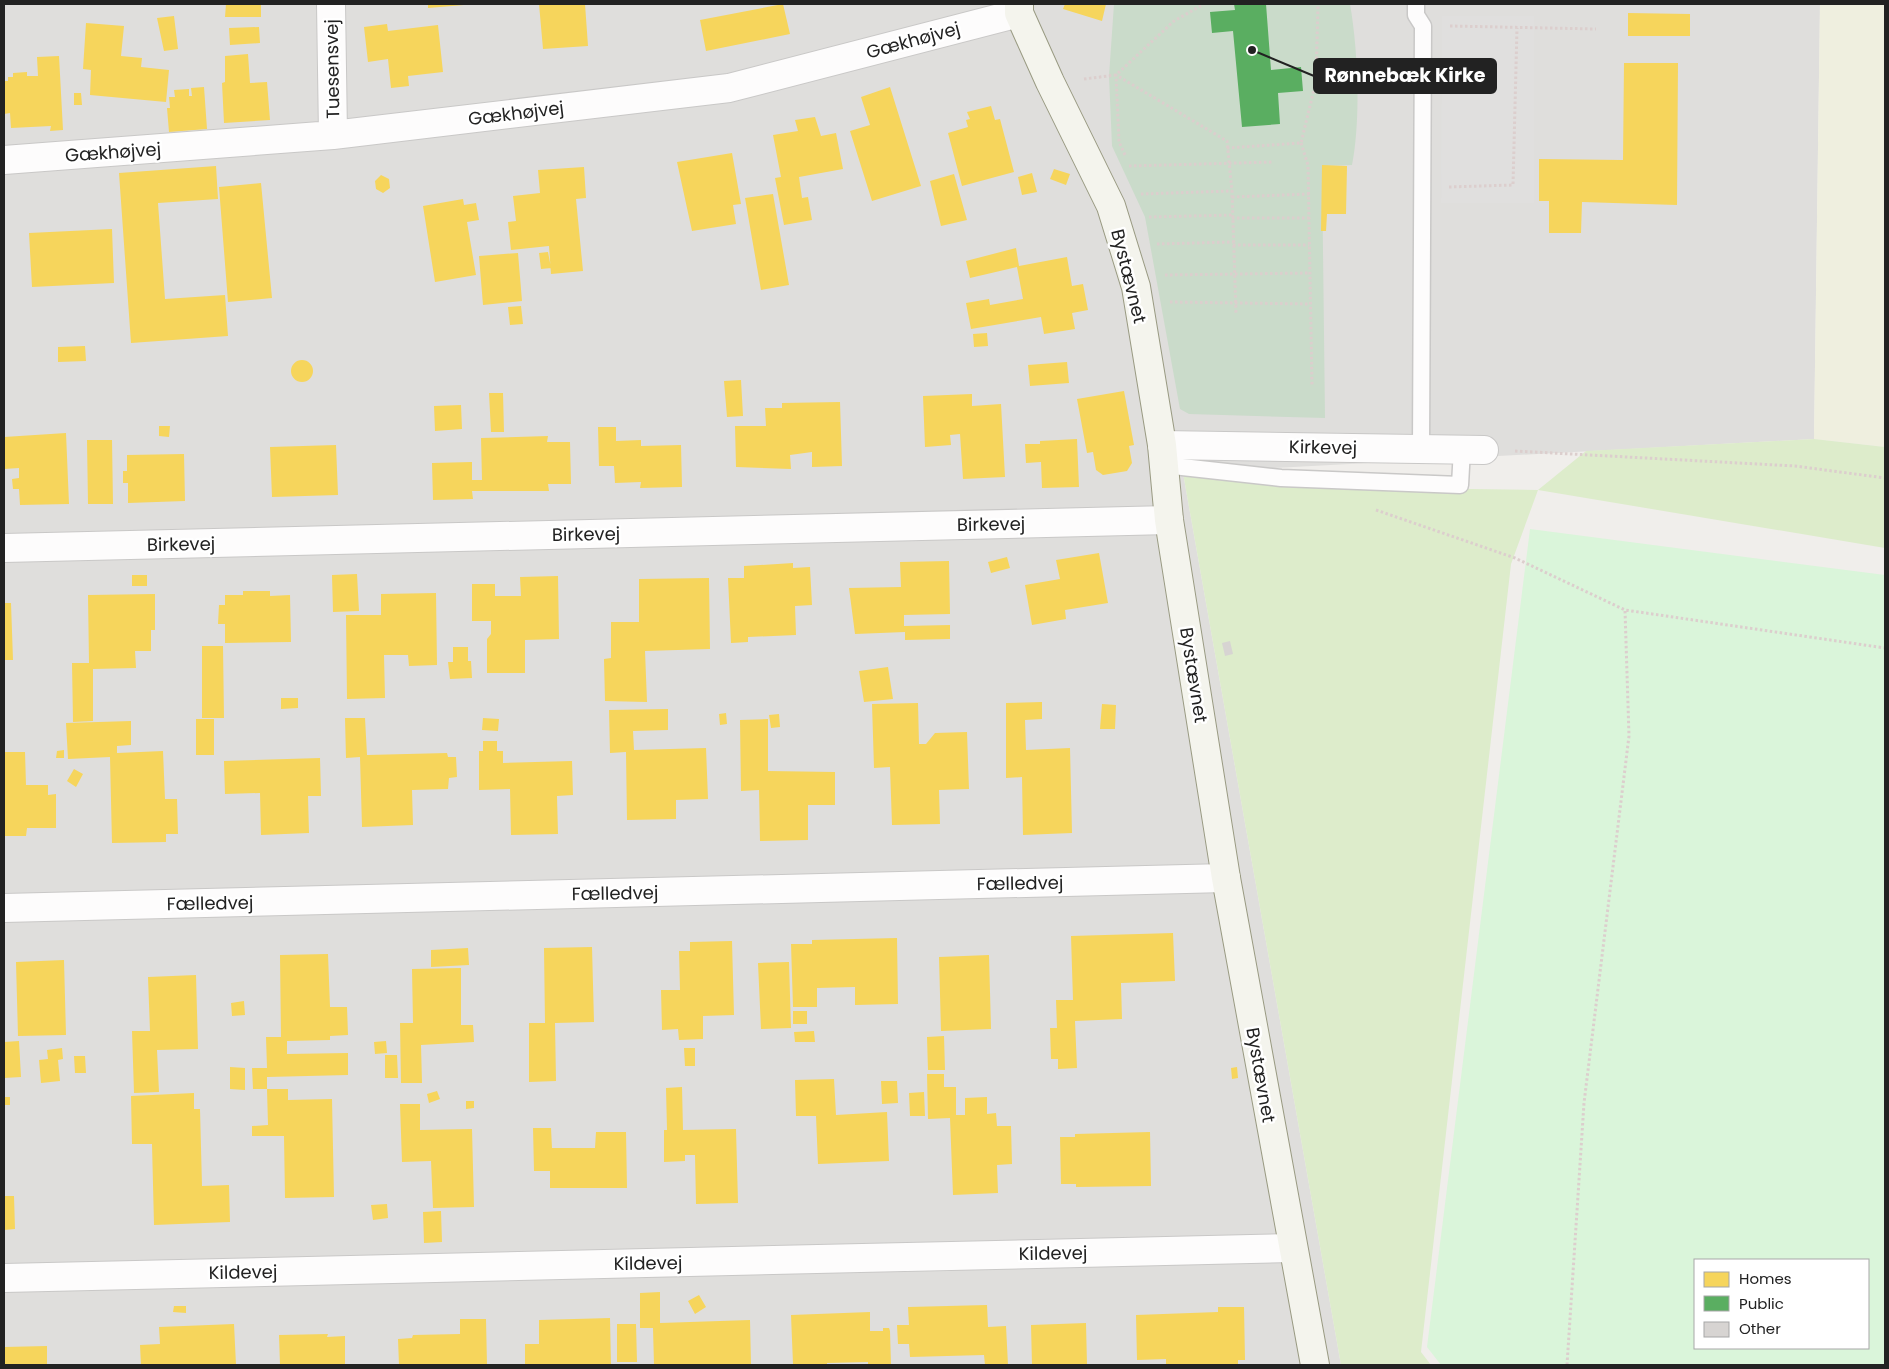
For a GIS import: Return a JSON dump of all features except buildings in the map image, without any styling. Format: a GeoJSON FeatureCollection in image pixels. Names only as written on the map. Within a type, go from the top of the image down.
{"type":"FeatureCollection","features":[{"type":"Feature","properties":{"kind":"street","name":"Tuesensvej"},"geometry":{"type":"LineString","coordinates":[[331,4],[333,135]]}},
{"type":"Feature","properties":{"kind":"street","name":"Gækhøjvej"},"geometry":{"type":"LineString","coordinates":[[4,160],[333,135],[729,88],[1019,8]]}},
{"type":"Feature","properties":{"kind":"street","name":"Bystævnet"},"geometry":{"type":"LineString","coordinates":[[1019,8],[1050,82],[1111,206],[1136,288],[1163,455],[1169,520],[1226,878],[1292,1248],[1315,1365]]}},
{"type":"Feature","properties":{"kind":"street","name":"Kirkevej"},"geometry":{"type":"LineString","coordinates":[[1163,455],[1421,448],[1473,449]]}},
{"type":"Feature","properties":{"kind":"street","name":"Birkevej"},"geometry":{"type":"LineString","coordinates":[[4,548],[1169,520]]}},
{"type":"Feature","properties":{"kind":"street","name":"Fælledvej"},"geometry":{"type":"LineString","coordinates":[[4,908],[1226,878]]}},
{"type":"Feature","properties":{"kind":"street","name":"Kildevej"},"geometry":{"type":"LineString","coordinates":[[4,1278],[1292,1248]]}},
{"type":"Feature","properties":{"kind":"lane"},"geometry":{"type":"LineString","coordinates":[[1416,4],[1416,15],[1423,26],[1421,448]]}},
{"type":"Feature","properties":{"kind":"lane"},"geometry":{"type":"LineString","coordinates":[[1163,455],[1281,478],[1460,485],[1473,449]]}},
{"type":"Feature","properties":{"kind":"path"},"geometry":{"type":"LineString","coordinates":[[1132,173],[1119,142],[1116,75],[1174,21],[1204,4]]}},
{"type":"Feature","properties":{"kind":"path"},"geometry":{"type":"LineString","coordinates":[[1312,386],[1308,165],[1301,143],[1316,81],[1318,4]]}},
{"type":"Feature","properties":{"kind":"path"},"geometry":{"type":"LineString","coordinates":[[1423,26],[1596,29]]}},
{"type":"Feature","properties":{"kind":"path"},"geometry":{"type":"LineString","coordinates":[[1422,188],[1513,185],[1518,28]]}},
{"type":"Feature","properties":{"kind":"path"},"geometry":{"type":"LineString","coordinates":[[1050,82],[1116,75],[1227,141],[1232,191],[1236,314]]}},
{"type":"Feature","properties":{"kind":"path"},"geometry":{"type":"LineString","coordinates":[[1316,81],[1423,76]]}},
{"type":"Feature","properties":{"kind":"path"},"geometry":{"type":"LineString","coordinates":[[1227,148],[1301,143]]}},
{"type":"Feature","properties":{"kind":"path"},"geometry":{"type":"LineString","coordinates":[[1129,166],[1274,162]]}},
{"type":"Feature","properties":{"kind":"path"},"geometry":{"type":"LineString","coordinates":[[1137,187],[1143,202]]}},
{"type":"Feature","properties":{"kind":"path"},"geometry":{"type":"LineString","coordinates":[[1140,194],[1232,191]]}},
{"type":"Feature","properties":{"kind":"path"},"geometry":{"type":"LineString","coordinates":[[1232,197],[1309,194]]}},
{"type":"Feature","properties":{"kind":"path"},"geometry":{"type":"LineString","coordinates":[[1146,210],[1151,226]]}},
{"type":"Feature","properties":{"kind":"path"},"geometry":{"type":"LineString","coordinates":[[1149,217],[1232,216],[1309,218]]}},
{"type":"Feature","properties":{"kind":"path"},"geometry":{"type":"LineString","coordinates":[[1153,235],[1157,252]]}},
{"type":"Feature","properties":{"kind":"path"},"geometry":{"type":"LineString","coordinates":[[1156,244],[1233,243],[1309,245]]}},
{"type":"Feature","properties":{"kind":"path"},"geometry":{"type":"LineString","coordinates":[[1161,268],[1164,284]]}},
{"type":"Feature","properties":{"kind":"path"},"geometry":{"type":"LineString","coordinates":[[1163,275],[1309,273]]}},
{"type":"Feature","properties":{"kind":"path"},"geometry":{"type":"LineString","coordinates":[[1169,311],[1167,302],[1310,304]]}},
{"type":"Feature","properties":{"kind":"path"},"geometry":{"type":"LineString","coordinates":[[1473,449],[1795,466],[1885,478]]}},
{"type":"Feature","properties":{"kind":"path"},"geometry":{"type":"LineString","coordinates":[[1370,506],[1378,511],[1515,558],[1625,610],[1885,648]]}},
{"type":"Feature","properties":{"kind":"path"},"geometry":{"type":"LineString","coordinates":[[1567,1365],[1584,1103],[1629,736],[1625,610]]}},
{"type":"Feature","properties":{"kind":"shaded area"},"geometry":{"type":"Polygon","coordinates":[[[4,4],[1820,4],[1814,439],[1183,473],[1341,1365],[4,1365],[4,4]]]}},
{"type":"Feature","properties":{"kind":"shaded area"},"geometry":{"type":"Polygon","coordinates":[[[1442,16],[1534,16],[1534,203],[1441,203],[1442,16]]]}},
{"type":"Feature","properties":{"kind":"green space"},"geometry":{"type":"Polygon","coordinates":[[[1114,4],[1350,4],[1355,42],[1357,84],[1357,127],[1352,165],[1322,166],[1325,418],[1189,414],[1180,409],[1145,217],[1112,146],[1109,76],[1114,4]]]}},
{"type":"Feature","properties":{"kind":"green space"},"geometry":{"type":"Polygon","coordinates":[[[1820,4],[1885,4],[1885,447],[1814,439],[1820,4]]]}},
{"type":"Feature","properties":{"kind":"green space"},"geometry":{"type":"Polygon","coordinates":[[[1814,439],[1885,447],[1885,548],[1538,490],[1586,451],[1814,439]]]}},
{"type":"Feature","properties":{"kind":"green space"},"geometry":{"type":"Polygon","coordinates":[[[1183,473],[1327,487],[1538,490],[1511,564],[1421,1352],[1431,1365],[1341,1365],[1183,473]]]}},
{"type":"Feature","properties":{"kind":"green space"},"geometry":{"type":"Polygon","coordinates":[[[1530,529],[1885,575],[1885,1365],[1441,1365],[1427,1347],[1530,529]]]}},
{"type":"Feature","properties":{"kind":"place","name":"Rønnebæk Kirke"},"geometry":{"type":"Point","coordinates":[1252,50]}}]}
